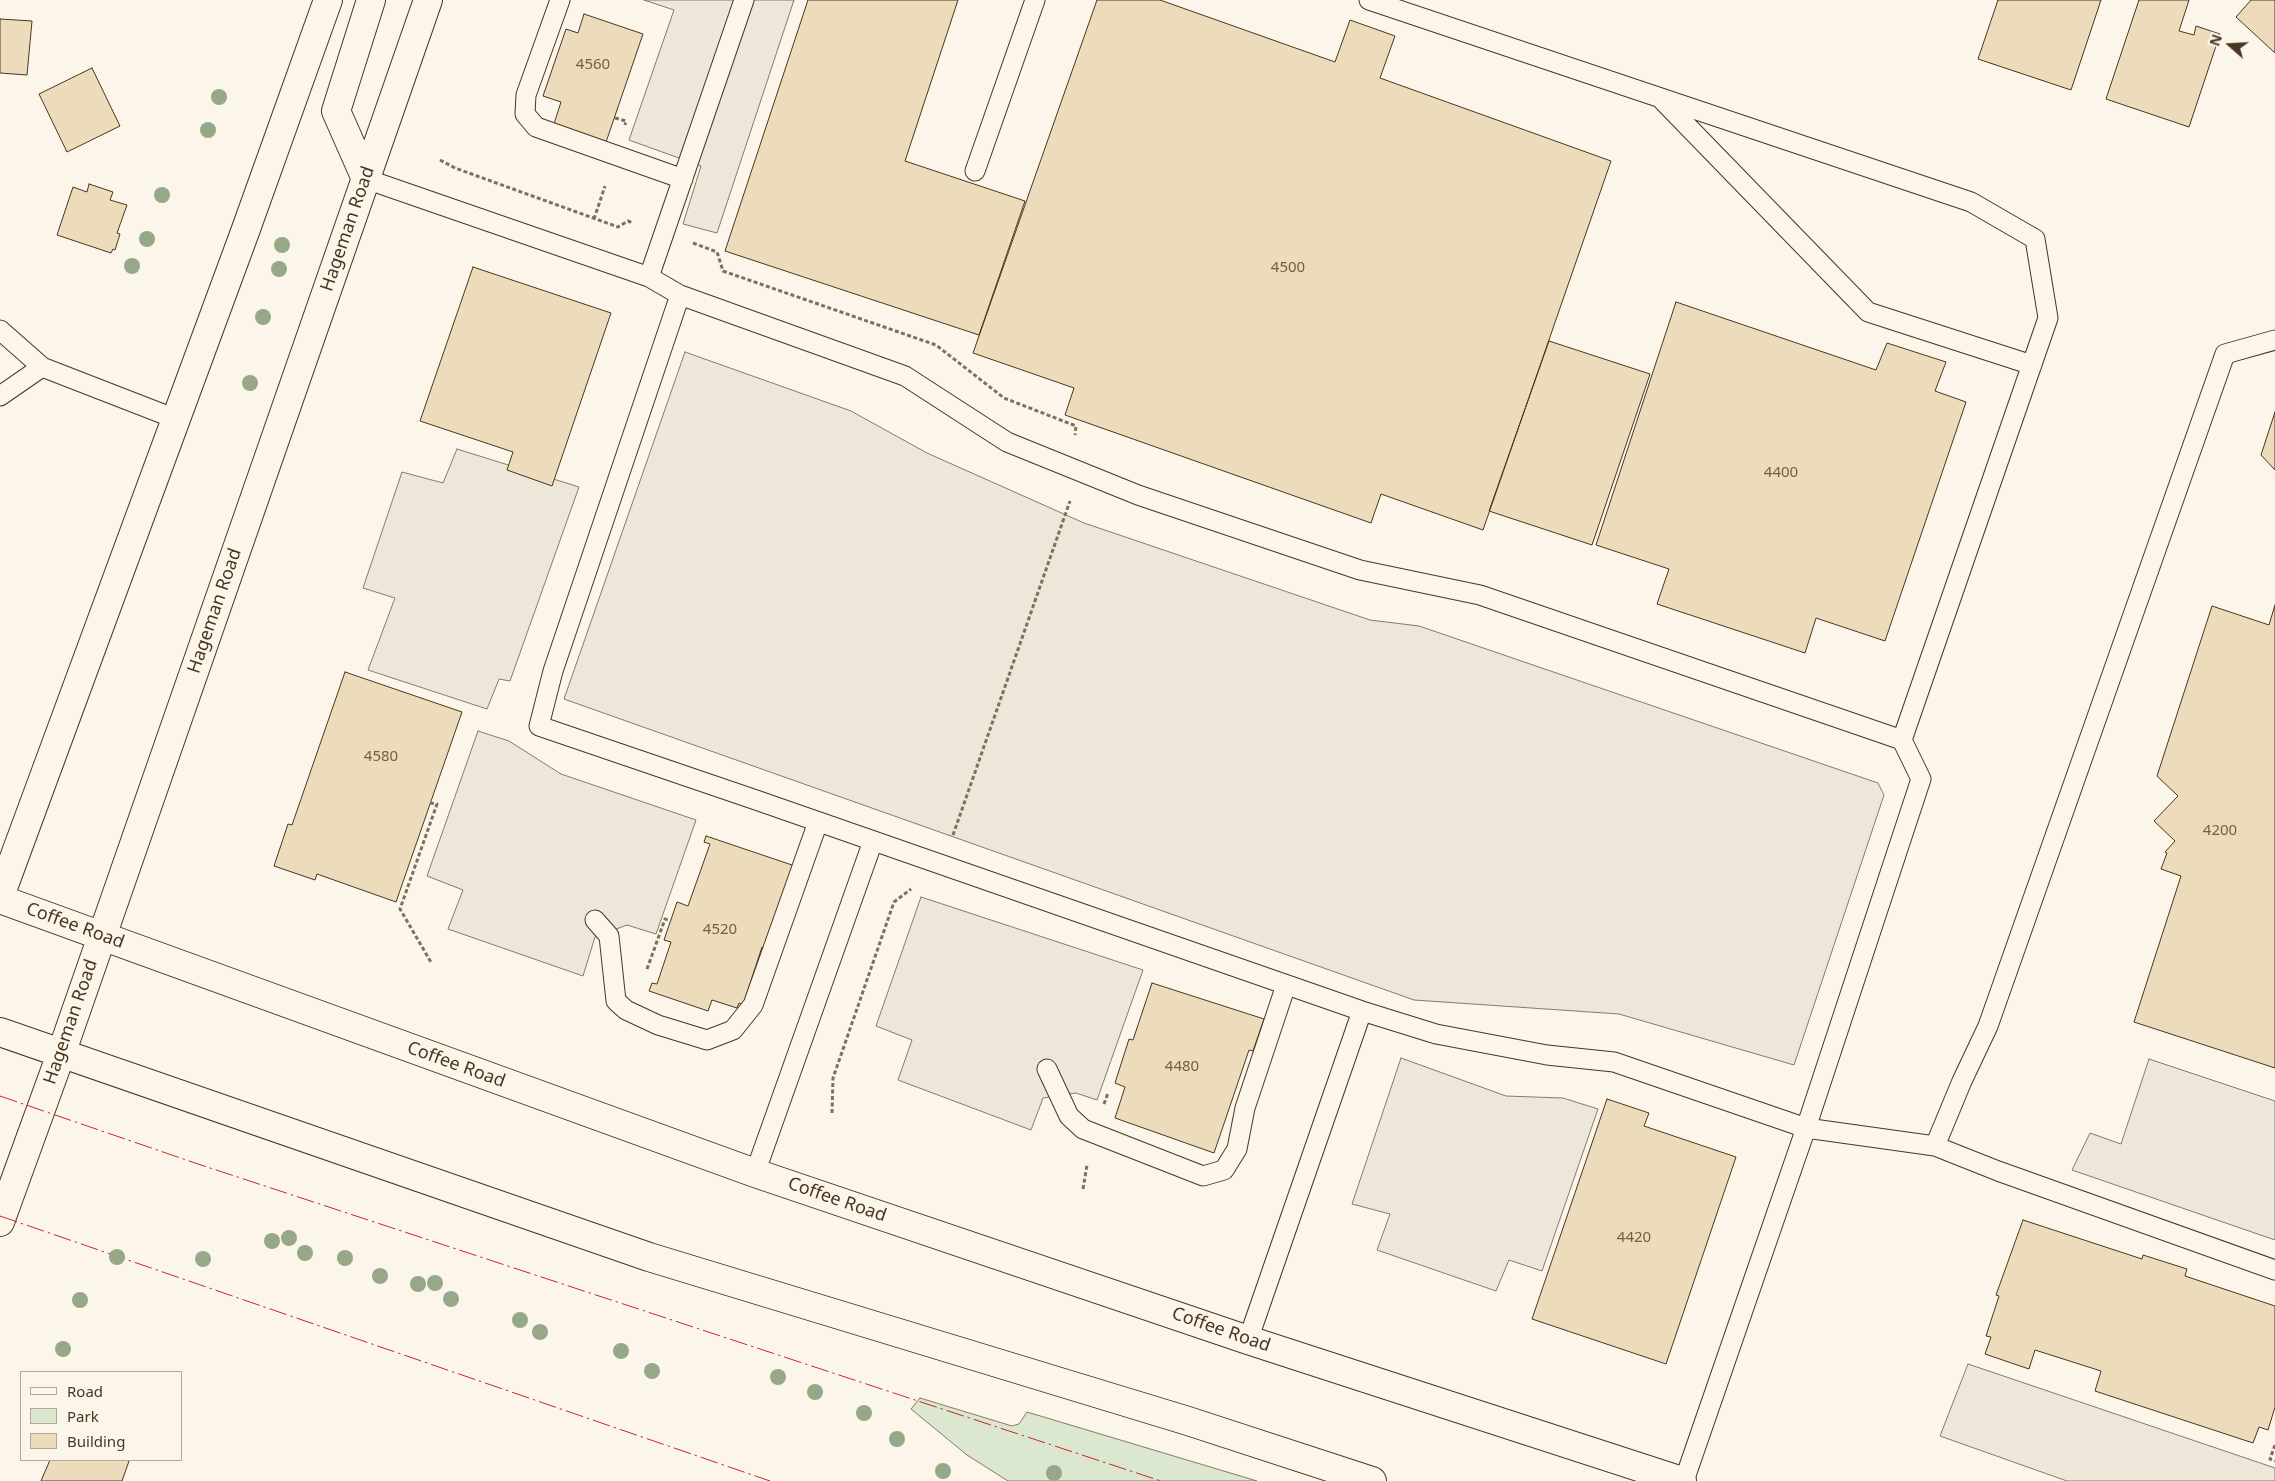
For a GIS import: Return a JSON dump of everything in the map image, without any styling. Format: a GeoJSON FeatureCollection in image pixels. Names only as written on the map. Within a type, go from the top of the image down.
{"type":"FeatureCollection","features":[{"type":"Feature","properties":{"kind":"main road"},"geometry":{"type":"LineString","coordinates":[[0,897],[328,0]]}},
{"type":"Feature","properties":{"kind":"main road"},"geometry":{"type":"LineString","coordinates":[[366,179],[336,111],[371,0]]}},
{"type":"Feature","properties":{"kind":"main road","name":"Hageman Road"},"geometry":{"type":"LineString","coordinates":[[0,1222],[61,1054],[428,0]]}},
{"type":"Feature","properties":{"kind":"main road","name":"Coffee Road"},"geometry":{"type":"LineString","coordinates":[[0,897],[101,936],[754,1173],[1248,1340],[1683,1481]]}},
{"type":"Feature","properties":{"kind":"main road"},"geometry":{"type":"LineString","coordinates":[[0,1032],[649,1257],[1188,1421],[1372,1481]]}},
{"type":"Feature","properties":{"kind":"lane"},"geometry":{"type":"LineString","coordinates":[[560,0],[526,95],[525,114],[536,127],[683,179]]}},
{"type":"Feature","properties":{"kind":"lane"},"geometry":{"type":"LineString","coordinates":[[649,278],[744,0]]}},
{"type":"Feature","properties":{"kind":"lane"},"geometry":{"type":"LineString","coordinates":[[974,170],[1034,0]]}},
{"type":"Feature","properties":{"kind":"lane"},"geometry":{"type":"LineString","coordinates":[[1369,0],[1971,202],[2035,239],[2048,318],[1902,740],[1921,779],[1806,1128],[1683,1481]]}},
{"type":"Feature","properties":{"kind":"lane"},"geometry":{"type":"LineString","coordinates":[[1660,98],[1868,312],[2032,365]]}},
{"type":"Feature","properties":{"kind":"lane"},"geometry":{"type":"LineString","coordinates":[[366,179],[649,278],[680,295],[905,376],[1008,442],[1138,495],[1360,570],[1480,596],[1902,740]]}},
{"type":"Feature","properties":{"kind":"lane"},"geometry":{"type":"LineString","coordinates":[[680,295],[553,672],[539,726],[873,840],[1362,1011],[1436,1034],[1547,1055],[1614,1062],[1806,1128],[1935,1146],[1998,1171],[2275,1270]]}},
{"type":"Feature","properties":{"kind":"lane"},"geometry":{"type":"LineString","coordinates":[[0,330],[42,368],[176,419]]}},
{"type":"Feature","properties":{"kind":"lane"},"geometry":{"type":"LineString","coordinates":[[1935,1146],[1962,1081],[1988,1026],[2225,354],[2275,340]]}},
{"type":"Feature","properties":{"kind":"lane"},"geometry":{"type":"LineString","coordinates":[[0,396],[42,368]]}},
{"type":"Feature","properties":{"kind":"lane"},"geometry":{"type":"LineString","coordinates":[[595,920],[609,936],[616,1001],[626,1010],[658,1025],[707,1040],[733,1030],[752,1004],[818,822]]}},
{"type":"Feature","properties":{"kind":"lane"},"geometry":{"type":"LineString","coordinates":[[754,1173],[873,840]]}},
{"type":"Feature","properties":{"kind":"lane"},"geometry":{"type":"LineString","coordinates":[[1047,1069],[1069,1116],[1083,1129],[1203,1176],[1224,1170],[1238,1149],[1245,1108],[1286,985]]}},
{"type":"Feature","properties":{"kind":"lane"},"geometry":{"type":"LineString","coordinates":[[1248,1340],[1362,1011]]}},
{"type":"Feature","properties":{"kind":"path"},"geometry":{"type":"LineString","coordinates":[[440,160],[455,168],[618,227],[628,221],[717,252],[723,271],[936,345],[1004,398],[1076,426],[1070,501],[955,831],[951,840],[908,893],[894,902],[833,1078],[832,1113]]}},
{"type":"Feature","properties":{"kind":"path"},"geometry":{"type":"LineString","coordinates":[[430,803],[436,804],[400,909],[432,964]]}},
{"type":"Feature","properties":{"kind":"path"},"geometry":{"type":"LineString","coordinates":[[2275,1445],[2270,1459],[2275,1461]]}},
{"type":"Feature","properties":{"kind":"green space"},"geometry":{"type":"Polygon","coordinates":[[[920,1398],[1012,1426],[1019,1424],[1027,1412],[1257,1481],[1008,1481],[967,1455],[911,1409],[920,1398]]]}},
{"type":"Feature","properties":{"kind":"shaded area"},"geometry":{"type":"Polygon","coordinates":[[[644,0],[794,0],[717,233],[683,224],[701,166],[629,140],[674,10],[644,0]]]}},
{"type":"Feature","properties":{"kind":"shaded area"},"geometry":{"type":"Polygon","coordinates":[[[685,352],[851,411],[927,453],[1084,523],[1370,620],[1419,626],[1878,783],[1884,795],[1794,1065],[1619,1014],[1414,1000],[564,699],[685,352]]]}},
{"type":"Feature","properties":{"kind":"shaded area"},"geometry":{"type":"Polygon","coordinates":[[[457,449],[579,487],[510,681],[499,679],[487,709],[368,670],[395,598],[363,588],[402,472],[443,483],[457,449]]]}},
{"type":"Feature","properties":{"kind":"shaded area"},"geometry":{"type":"Polygon","coordinates":[[[478,731],[509,741],[561,774],[696,820],[656,934],[627,925],[595,937],[583,976],[448,929],[463,890],[427,876],[478,731]]]}},
{"type":"Feature","properties":{"kind":"shaded area"},"geometry":{"type":"Polygon","coordinates":[[[921,897],[1143,970],[1097,1100],[1076,1093],[1043,1098],[1031,1130],[898,1080],[912,1040],[876,1026],[921,897]]]}},
{"type":"Feature","properties":{"kind":"shaded area"},"geometry":{"type":"Polygon","coordinates":[[[1401,1058],[1506,1096],[1563,1098],[1598,1109],[1542,1271],[1509,1260],[1496,1291],[1377,1250],[1390,1214],[1352,1204],[1401,1058]]]}},
{"type":"Feature","properties":{"kind":"shaded area"},"geometry":{"type":"Polygon","coordinates":[[[2149,1059],[2275,1101],[2275,1240],[2072,1170],[2090,1133],[2121,1144],[2149,1059]]]}},
{"type":"Feature","properties":{"kind":"shaded area"},"geometry":{"type":"Polygon","coordinates":[[[1968,1364],[2275,1468],[2275,1481],[2067,1481],[1940,1436],[1968,1364]]]}},
{"type":"Feature","properties":{"kind":"building"},"geometry":{"type":"Polygon","coordinates":[[[808,0],[958,0],[905,161],[1025,201],[979,335],[725,251],[808,0]]]}},
{"type":"Feature","properties":{"kind":"building"},"geometry":{"type":"Polygon","coordinates":[[[1097,0],[1160,0],[1335,62],[1350,20],[1395,36],[1380,78],[1611,161],[1483,530],[1381,494],[1371,523],[1065,415],[1074,388],[973,353],[1097,0]]]}},
{"type":"Feature","properties":{"kind":"building"},"geometry":{"type":"Polygon","coordinates":[[[1998,0],[2101,0],[2071,90],[1978,59],[1998,0]]]}},
{"type":"Feature","properties":{"kind":"building"},"geometry":{"type":"Polygon","coordinates":[[[2139,0],[2189,0],[2179,31],[2194,35],[2196,26],[2220,34],[2189,127],[2106,99],[2139,0]]]}},
{"type":"Feature","properties":{"kind":"building"},"geometry":{"type":"Polygon","coordinates":[[[2251,0],[2275,0],[2275,53],[2236,17],[2251,0]]]}},
{"type":"Feature","properties":{"kind":"building"},"geometry":{"type":"Polygon","coordinates":[[[584,14],[643,34],[605,145],[553,127],[561,102],[543,96],[566,29],[578,33],[584,14]]]}},
{"type":"Feature","properties":{"kind":"building"},"geometry":{"type":"Polygon","coordinates":[[[0,19],[32,21],[27,75],[0,73],[0,19]]]}},
{"type":"Feature","properties":{"kind":"building"},"geometry":{"type":"Polygon","coordinates":[[[92,68],[120,126],[67,152],[39,94],[92,68]]]}},
{"type":"Feature","properties":{"kind":"building"},"geometry":{"type":"Polygon","coordinates":[[[89,184],[113,192],[110,200],[127,205],[117,233],[120,234],[115,250],[113,249],[111,253],[57,235],[73,187],[87,192],[89,184]]]}},
{"type":"Feature","properties":{"kind":"building"},"geometry":{"type":"Polygon","coordinates":[[[473,267],[611,313],[552,486],[507,470],[513,452],[420,421],[473,267]]]}},
{"type":"Feature","properties":{"kind":"building"},"geometry":{"type":"Polygon","coordinates":[[[1676,302],[1876,370],[1887,343],[1946,362],[1935,391],[1966,402],[1885,641],[1816,618],[1805,653],[1657,604],[1669,569],[1596,545],[1676,302]]]}},
{"type":"Feature","properties":{"kind":"building"},"geometry":{"type":"Polygon","coordinates":[[[1549,341],[1650,374],[1592,545],[1489,511],[1549,341]]]}},
{"type":"Feature","properties":{"kind":"building"},"geometry":{"type":"Polygon","coordinates":[[[2275,412],[2275,470],[2261,455],[2275,412]]]}},
{"type":"Feature","properties":{"kind":"building"},"geometry":{"type":"Polygon","coordinates":[[[2275,605],[2275,1068],[2134,1022],[2181,876],[2161,869],[2167,853],[2165,852],[2175,841],[2154,821],[2178,796],[2157,776],[2212,606],[2269,625],[2275,605]]]}},
{"type":"Feature","properties":{"kind":"building"},"geometry":{"type":"Polygon","coordinates":[[[345,672],[462,712],[396,902],[317,874],[315,880],[274,866],[288,824],[292,825],[345,672]]]}},
{"type":"Feature","properties":{"kind":"building"},"geometry":{"type":"Polygon","coordinates":[[[706,836],[795,866],[767,949],[762,947],[743,1005],[739,1003],[737,1008],[712,1000],[708,1011],[649,991],[652,983],[657,984],[671,942],[664,940],[677,902],[688,906],[710,844],[704,842],[706,836]]]}},
{"type":"Feature","properties":{"kind":"building"},"geometry":{"type":"Polygon","coordinates":[[[1152,983],[1264,1019],[1253,1051],[1249,1050],[1214,1153],[1115,1118],[1125,1087],[1115,1083],[1129,1039],[1133,1040],[1152,983]]]}},
{"type":"Feature","properties":{"kind":"building"},"geometry":{"type":"Polygon","coordinates":[[[1607,1099],[1649,1113],[1644,1126],[1736,1157],[1666,1364],[1532,1319],[1607,1099]]]}},
{"type":"Feature","properties":{"kind":"building"},"geometry":{"type":"Polygon","coordinates":[[[2023,1220],[2142,1259],[2143,1255],[2187,1269],[2185,1276],[2275,1306],[2275,1407],[2268,1430],[2259,1427],[2253,1443],[2095,1391],[2101,1371],[2035,1350],[2029,1369],[1985,1354],[1991,1337],[1986,1336],[1999,1296],[1996,1295],[2023,1220]]]}},
{"type":"Feature","properties":{"kind":"building"},"geometry":{"type":"Polygon","coordinates":[[[50,1461],[129,1461],[122,1481],[41,1481],[50,1461]]]}},
{"type":"Feature","properties":{"kind":"power"},"geometry":{"type":"LineString","coordinates":[[0,1096],[195,1163],[1161,1481]]}},
{"type":"Feature","properties":{"kind":"power"},"geometry":{"type":"LineString","coordinates":[[0,1216],[770,1481]]}}]}
